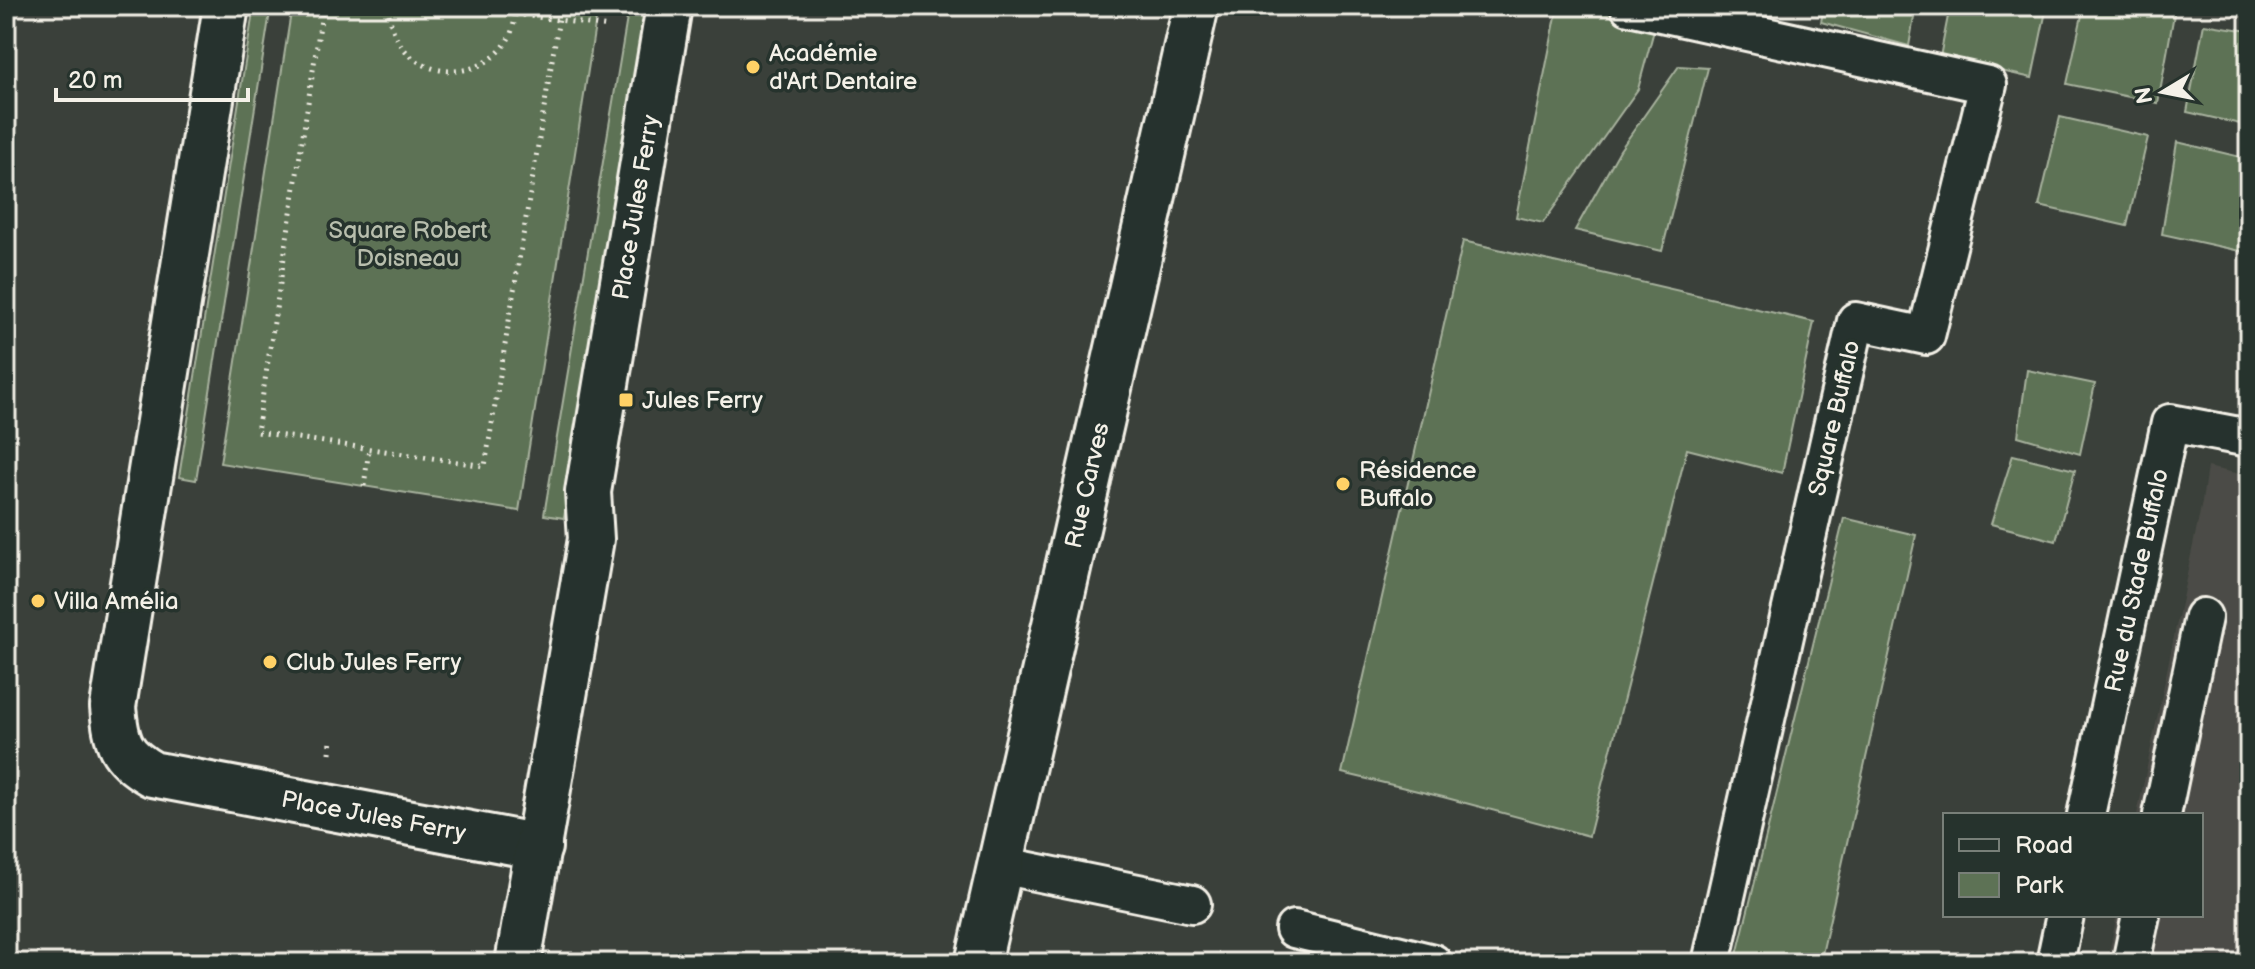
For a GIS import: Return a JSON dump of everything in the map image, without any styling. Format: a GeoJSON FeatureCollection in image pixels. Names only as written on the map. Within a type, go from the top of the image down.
{"type":"FeatureCollection","features":[{"type":"Feature","properties":{"kind":"street","name":"Place Jules Ferry"},"geometry":{"type":"LineString","coordinates":[[226,6],[113,707],[115,730],[122,750],[134,764],[152,774],[539,847],[591,539],[588,492],[669,6]]}},
{"type":"Feature","properties":{"kind":"street","name":"Rue Carves"},"geometry":{"type":"LineString","coordinates":[[978,963],[1196,6]]}},
{"type":"Feature","properties":{"kind":"street"},"geometry":{"type":"LineString","coordinates":[[518,963],[539,847]]}},
{"type":"Feature","properties":{"kind":"lane","name":"Square Buffalo"},"geometry":{"type":"LineString","coordinates":[[1629,6],[1988,85],[1926,336],[1856,321],[1711,963]]}},
{"type":"Feature","properties":{"kind":"lane","name":"Rue du Stade Buffalo"},"geometry":{"type":"LineString","coordinates":[[2086,813],[2170,423],[2249,438]]}},
{"type":"Feature","properties":{"kind":"lane"},"geometry":{"type":"LineString","coordinates":[[2162,813],[2203,617]]}},
{"type":"Feature","properties":{"kind":"lane"},"geometry":{"type":"LineString","coordinates":[[1000,865],[1192,904]]}},
{"type":"Feature","properties":{"kind":"lane"},"geometry":{"type":"LineString","coordinates":[[2055,963],[2065,917]]}},
{"type":"Feature","properties":{"kind":"lane"},"geometry":{"type":"LineString","coordinates":[[2131,963],[2141,917]]}},
{"type":"Feature","properties":{"kind":"lane"},"geometry":{"type":"LineString","coordinates":[[1294,929],[1433,963]]}},
{"type":"Feature","properties":{"kind":"path"},"geometry":{"type":"LineString","coordinates":[[323,6],[257,432],[485,466],[561,6]]}},
{"type":"Feature","properties":{"kind":"path"},"geometry":{"type":"LineString","coordinates":[[388,6],[394,34],[413,60],[434,70],[456,72],[478,67],[496,54],[509,36],[515,6]]}},
{"type":"Feature","properties":{"kind":"path"},"geometry":{"type":"LineString","coordinates":[[515,14],[611,27]]}},
{"type":"Feature","properties":{"kind":"path"},"geometry":{"type":"LineString","coordinates":[[364,486],[369,449]]}},
{"type":"Feature","properties":{"kind":"shaded area"},"geometry":{"type":"Polygon","coordinates":[[[2207,467],[2249,476],[2249,963],[2107,963],[2117,917],[2203,917],[2203,813],[2137,813],[2207,467]]]}},
{"type":"Feature","properties":{"kind":"green space"},"geometry":{"type":"Polygon","coordinates":[[[254,6],[271,6],[196,480],[179,477],[254,6]]]}},
{"type":"Feature","properties":{"kind":"green space","name":"Square Robert Doisneau"},"geometry":{"type":"Polygon","coordinates":[[[292,6],[598,6],[519,511],[220,463],[292,6]]]}},
{"type":"Feature","properties":{"kind":"green space"},"geometry":{"type":"Polygon","coordinates":[[[629,6],[649,6],[564,518],[544,515],[629,6]]]}},
{"type":"Feature","properties":{"kind":"green space"},"geometry":{"type":"Polygon","coordinates":[[[1558,6],[1583,6],[1656,23],[1638,89],[1543,223],[1516,217],[1558,6]]]}},
{"type":"Feature","properties":{"kind":"green space"},"geometry":{"type":"Polygon","coordinates":[[[1824,6],[1916,6],[1909,46],[1821,22],[1824,6]]]}},
{"type":"Feature","properties":{"kind":"green space"},"geometry":{"type":"Polygon","coordinates":[[[1950,6],[2047,6],[2032,78],[1940,57],[1950,6]]]}},
{"type":"Feature","properties":{"kind":"green space"},"geometry":{"type":"Polygon","coordinates":[[[2084,6],[2126,6],[2174,14],[2158,103],[2067,84],[2084,6]]]}},
{"type":"Feature","properties":{"kind":"green space"},"geometry":{"type":"Polygon","coordinates":[[[2204,24],[2249,31],[2249,126],[2187,112],[2204,24]]]}},
{"type":"Feature","properties":{"kind":"green space"},"geometry":{"type":"Polygon","coordinates":[[[1679,66],[1708,68],[1662,251],[1575,230],[1620,150],[1679,66]]]}},
{"type":"Feature","properties":{"kind":"green space"},"geometry":{"type":"Polygon","coordinates":[[[2060,117],[2148,137],[2127,226],[2039,206],[2060,117]]]}},
{"type":"Feature","properties":{"kind":"green space"},"geometry":{"type":"Polygon","coordinates":[[[2177,142],[2249,159],[2249,253],[2162,234],[2177,142]]]}},
{"type":"Feature","properties":{"kind":"green space"},"geometry":{"type":"Polygon","coordinates":[[[1463,241],[1814,322],[1782,473],[1687,449],[1589,836],[1342,773],[1463,241]]]}},
{"type":"Feature","properties":{"kind":"green space"},"geometry":{"type":"Polygon","coordinates":[[[2027,370],[2095,384],[2080,454],[2018,436],[2027,370]]]}},
{"type":"Feature","properties":{"kind":"green space"},"geometry":{"type":"Polygon","coordinates":[[[2013,455],[2075,470],[2056,541],[1991,524],[2013,455]]]}},
{"type":"Feature","properties":{"kind":"green space"},"geometry":{"type":"Polygon","coordinates":[[[1844,518],[1916,535],[1820,963],[1735,963],[1844,518]]]}},
{"type":"Feature","properties":{"kind":"place","name":"Académie d'Art Dentaire"},"geometry":{"type":"Point","coordinates":[753,67]}},
{"type":"Feature","properties":{"kind":"place","name":"Jules Ferry"},"geometry":{"type":"Point","coordinates":[626,400]}},
{"type":"Feature","properties":{"kind":"place","name":"Résidence Buffalo"},"geometry":{"type":"Point","coordinates":[1343,484]}},
{"type":"Feature","properties":{"kind":"place","name":"Villa Amélia"},"geometry":{"type":"Point","coordinates":[38,601]}},
{"type":"Feature","properties":{"kind":"place","name":"Club Jules Ferry"},"geometry":{"type":"Point","coordinates":[270,662]}}]}
